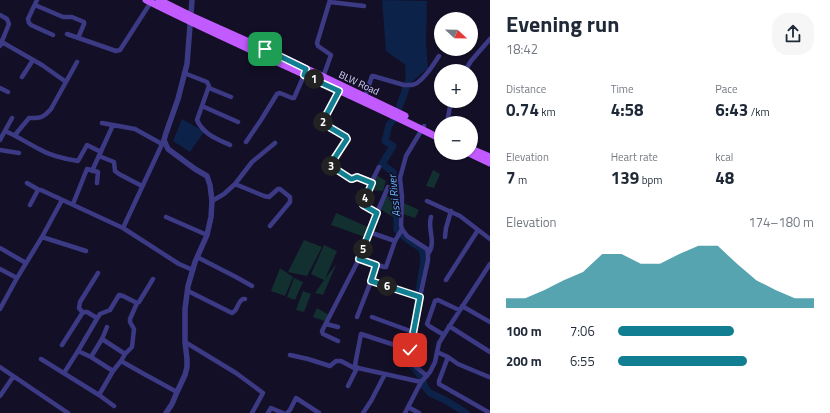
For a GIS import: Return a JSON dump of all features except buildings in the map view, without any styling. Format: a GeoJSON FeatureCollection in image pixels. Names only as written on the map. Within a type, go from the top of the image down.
{"type":"FeatureCollection","features":[{"type":"Feature","properties":{"kind":"main road","name":"BLW Road"},"geometry":{"type":"LineString","coordinates":[[160,0],[191,19],[265,49],[305,72],[323,77],[340,88],[364,97],[423,128],[434,132]]}},
{"type":"Feature","properties":{"kind":"main road"},"geometry":{"type":"LineString","coordinates":[[149,1],[191,19]]}},
{"type":"Feature","properties":{"kind":"main road"},"geometry":{"type":"LineString","coordinates":[[305,72],[392,112]]}},
{"type":"Feature","properties":{"kind":"main road"},"geometry":{"type":"LineString","coordinates":[[423,128],[434,135]]}},
{"type":"Feature","properties":{"kind":"main road"},"geometry":{"type":"LineString","coordinates":[[485,157],[490,163]]}},
{"type":"Feature","properties":{"kind":"street"},"geometry":{"type":"LineString","coordinates":[[123,228],[163,142],[178,99],[187,64],[192,0]]}},
{"type":"Feature","properties":{"kind":"street"},"geometry":{"type":"LineString","coordinates":[[66,34],[116,51],[120,50],[149,1]]}},
{"type":"Feature","properties":{"kind":"street"},"geometry":{"type":"LineString","coordinates":[[323,77],[331,55],[317,45],[317,43],[330,1],[364,6]]}},
{"type":"Feature","properties":{"kind":"street"},"geometry":{"type":"LineString","coordinates":[[53,35],[29,23],[28,19],[36,2],[63,17],[72,17],[84,22],[78,38]]}},
{"type":"Feature","properties":{"kind":"street"},"geometry":{"type":"LineString","coordinates":[[0,14],[7,19],[9,24],[1,43],[33,60],[66,82]]}},
{"type":"Feature","properties":{"kind":"street"},"geometry":{"type":"LineString","coordinates":[[469,64],[490,39]]}},
{"type":"Feature","properties":{"kind":"street"},"geometry":{"type":"LineString","coordinates":[[364,97],[371,77],[373,76],[406,85],[417,83],[427,73],[439,56]]}},
{"type":"Feature","properties":{"kind":"street"},"geometry":{"type":"LineString","coordinates":[[22,77],[33,60]]}},
{"type":"Feature","properties":{"kind":"street"},"geometry":{"type":"LineString","coordinates":[[15,135],[29,118],[38,119],[48,113],[77,62]]}},
{"type":"Feature","properties":{"kind":"street"},"geometry":{"type":"LineString","coordinates":[[246,142],[277,94],[280,93],[294,98],[305,72]]}},
{"type":"Feature","properties":{"kind":"street"},"geometry":{"type":"LineString","coordinates":[[184,73],[207,82],[209,85],[197,120],[200,126],[209,135],[230,145]]}},
{"type":"Feature","properties":{"kind":"street"},"geometry":{"type":"LineString","coordinates":[[0,88],[8,92]]}},
{"type":"Feature","properties":{"kind":"street"},"geometry":{"type":"LineString","coordinates":[[209,88],[231,97]]}},
{"type":"Feature","properties":{"kind":"street"},"geometry":{"type":"LineString","coordinates":[[340,88],[323,121],[324,124],[347,139],[330,165],[351,179],[357,177],[372,183]]}},
{"type":"Feature","properties":{"kind":"street"},"geometry":{"type":"LineString","coordinates":[[202,106],[238,122]]}},
{"type":"Feature","properties":{"kind":"street"},"geometry":{"type":"LineString","coordinates":[[0,140],[12,118]]}},
{"type":"Feature","properties":{"kind":"street"},"geometry":{"type":"LineString","coordinates":[[102,123],[135,130],[163,142],[168,149],[207,176],[210,185],[212,201],[211,216],[207,235],[197,257],[188,291],[185,342],[187,367],[172,404],[166,413]]}},
{"type":"Feature","properties":{"kind":"street"},"geometry":{"type":"LineString","coordinates":[[92,171],[113,125]]}},
{"type":"Feature","properties":{"kind":"street"},"geometry":{"type":"LineString","coordinates":[[423,128],[406,156],[400,178],[402,197],[402,230],[427,249],[428,254],[428,260],[418,296],[409,350],[410,359],[423,379]]}},
{"type":"Feature","properties":{"kind":"street"},"geometry":{"type":"LineString","coordinates":[[5,131],[15,135],[40,150],[78,161],[87,145],[114,162],[116,171],[119,174],[142,186]]}},
{"type":"Feature","properties":{"kind":"street"},"geometry":{"type":"LineString","coordinates":[[212,201],[224,194],[236,184],[252,162],[275,143]]}},
{"type":"Feature","properties":{"kind":"street"},"geometry":{"type":"LineString","coordinates":[[0,150],[19,153]]}},
{"type":"Feature","properties":{"kind":"street"},"geometry":{"type":"LineString","coordinates":[[377,213],[363,204],[378,167]]}},
{"type":"Feature","properties":{"kind":"street"},"geometry":{"type":"LineString","coordinates":[[72,204],[87,169],[98,172],[97,183]]}},
{"type":"Feature","properties":{"kind":"street"},"geometry":{"type":"LineString","coordinates":[[27,183],[39,190],[123,228],[179,264],[193,270]]}},
{"type":"Feature","properties":{"kind":"street"},"geometry":{"type":"LineString","coordinates":[[236,184],[269,197],[276,190],[280,189],[290,197],[290,202],[270,226]]}},
{"type":"Feature","properties":{"kind":"street"},"geometry":{"type":"LineString","coordinates":[[338,341],[322,333],[359,259],[388,187]]}},
{"type":"Feature","properties":{"kind":"street"},"geometry":{"type":"LineString","coordinates":[[30,206],[37,191],[39,190]]}},
{"type":"Feature","properties":{"kind":"street"},"geometry":{"type":"LineString","coordinates":[[0,309],[62,200]]}},
{"type":"Feature","properties":{"kind":"street"},"geometry":{"type":"LineString","coordinates":[[427,201],[460,216],[490,239]]}},
{"type":"Feature","properties":{"kind":"street"},"geometry":{"type":"LineString","coordinates":[[445,237],[451,211]]}},
{"type":"Feature","properties":{"kind":"street"},"geometry":{"type":"LineString","coordinates":[[166,217],[207,235]]}},
{"type":"Feature","properties":{"kind":"street"},"geometry":{"type":"LineString","coordinates":[[428,254],[432,249],[429,224],[431,217]]}},
{"type":"Feature","properties":{"kind":"street"},"geometry":{"type":"LineString","coordinates":[[359,259],[384,267],[387,266],[396,241],[402,230]]}},
{"type":"Feature","properties":{"kind":"street"},"geometry":{"type":"LineString","coordinates":[[446,280],[478,230]]}},
{"type":"Feature","properties":{"kind":"street"},"geometry":{"type":"LineString","coordinates":[[369,232],[396,241]]}},
{"type":"Feature","properties":{"kind":"street"},"geometry":{"type":"LineString","coordinates":[[42,237],[86,251]]}},
{"type":"Feature","properties":{"kind":"street"},"geometry":{"type":"LineString","coordinates":[[0,248],[26,263]]}},
{"type":"Feature","properties":{"kind":"street"},"geometry":{"type":"LineString","coordinates":[[197,257],[252,286]]}},
{"type":"Feature","properties":{"kind":"street"},"geometry":{"type":"LineString","coordinates":[[405,413],[423,379],[433,367],[439,343],[490,264]]}},
{"type":"Feature","properties":{"kind":"street"},"geometry":{"type":"LineString","coordinates":[[358,317],[376,265]]}},
{"type":"Feature","properties":{"kind":"street"},"geometry":{"type":"LineString","coordinates":[[0,269],[17,278]]}},
{"type":"Feature","properties":{"kind":"street"},"geometry":{"type":"LineString","coordinates":[[97,318],[87,312],[83,313],[79,309],[79,305],[98,273]]}},
{"type":"Feature","properties":{"kind":"street"},"geometry":{"type":"LineString","coordinates":[[99,394],[113,371],[133,345],[134,329],[130,319],[137,303],[140,301],[153,278]]}},
{"type":"Feature","properties":{"kind":"street"},"geometry":{"type":"LineString","coordinates":[[371,281],[418,296]]}},
{"type":"Feature","properties":{"kind":"street"},"geometry":{"type":"LineString","coordinates":[[188,291],[232,313],[240,301],[245,299]]}},
{"type":"Feature","properties":{"kind":"street"},"geometry":{"type":"LineString","coordinates":[[64,373],[97,318],[100,314],[110,310],[119,295],[137,303]]}},
{"type":"Feature","properties":{"kind":"street"},"geometry":{"type":"LineString","coordinates":[[444,335],[427,324],[435,301],[438,300],[459,310]]}},
{"type":"Feature","properties":{"kind":"street"},"geometry":{"type":"LineString","coordinates":[[462,306],[490,322]]}},
{"type":"Feature","properties":{"kind":"street"},"geometry":{"type":"LineString","coordinates":[[62,345],[83,313]]}},
{"type":"Feature","properties":{"kind":"street"},"geometry":{"type":"LineString","coordinates":[[372,317],[412,331]]}},
{"type":"Feature","properties":{"kind":"street"},"geometry":{"type":"LineString","coordinates":[[326,324],[338,326]]}},
{"type":"Feature","properties":{"kind":"street"},"geometry":{"type":"LineString","coordinates":[[449,326],[490,352]]}},
{"type":"Feature","properties":{"kind":"street"},"geometry":{"type":"LineString","coordinates":[[91,357],[102,339],[107,327]]}},
{"type":"Feature","properties":{"kind":"street"},"geometry":{"type":"LineString","coordinates":[[348,386],[356,368],[355,364],[361,334],[409,350]]}},
{"type":"Feature","properties":{"kind":"street"},"geometry":{"type":"LineString","coordinates":[[102,339],[125,354]]}},
{"type":"Feature","properties":{"kind":"street"},"geometry":{"type":"LineString","coordinates":[[185,342],[236,373],[263,393],[252,413]]}},
{"type":"Feature","properties":{"kind":"street"},"geometry":{"type":"LineString","coordinates":[[78,351],[91,357],[113,371]]}},
{"type":"Feature","properties":{"kind":"street"},"geometry":{"type":"LineString","coordinates":[[437,352],[458,364],[489,377]]}},
{"type":"Feature","properties":{"kind":"street"},"geometry":{"type":"LineString","coordinates":[[290,355],[330,366],[336,361],[341,361],[356,368],[385,374],[423,379]]}},
{"type":"Feature","properties":{"kind":"street"},"geometry":{"type":"LineString","coordinates":[[448,357],[439,384],[490,413]]}},
{"type":"Feature","properties":{"kind":"street"},"geometry":{"type":"LineString","coordinates":[[41,359],[99,394],[114,406]]}},
{"type":"Feature","properties":{"kind":"street"},"geometry":{"type":"LineString","coordinates":[[121,361],[177,392]]}},
{"type":"Feature","properties":{"kind":"street"},"geometry":{"type":"LineString","coordinates":[[0,367],[68,413]]}},
{"type":"Feature","properties":{"kind":"street"},"geometry":{"type":"LineString","coordinates":[[363,413],[385,374]]}},
{"type":"Feature","properties":{"kind":"street"},"geometry":{"type":"LineString","coordinates":[[0,396],[13,377]]}},
{"type":"Feature","properties":{"kind":"street"},"geometry":{"type":"LineString","coordinates":[[290,412],[296,398],[319,413]]}},
{"type":"Feature","properties":{"kind":"street"},"geometry":{"type":"LineString","coordinates":[[408,407],[419,413]]}},
{"type":"Feature","properties":{"kind":"street"},"geometry":{"type":"LineString","coordinates":[[268,413],[271,408],[283,413]]}},
{"type":"Feature","properties":{"kind":"green space"},"geometry":{"type":"Polygon","coordinates":[[[433,170],[440,174],[434,188],[426,186],[433,170]]]}},
{"type":"Feature","properties":{"kind":"green space"},"geometry":{"type":"Polygon","coordinates":[[[376,175],[386,181],[383,191],[369,190],[376,175]]]}},
{"type":"Feature","properties":{"kind":"green space"},"geometry":{"type":"Polygon","coordinates":[[[386,195],[394,200],[395,218],[380,209],[386,195]]]}},
{"type":"Feature","properties":{"kind":"green space"},"geometry":{"type":"Polygon","coordinates":[[[404,203],[419,210],[415,218],[403,214],[404,203]]]}},
{"type":"Feature","properties":{"kind":"green space"},"geometry":{"type":"Polygon","coordinates":[[[336,213],[368,227],[365,237],[331,225],[336,213]]]}},
{"type":"Feature","properties":{"kind":"green space"},"geometry":{"type":"Polygon","coordinates":[[[304,240],[322,247],[307,276],[288,272],[304,240]]]}},
{"type":"Feature","properties":{"kind":"green space"},"geometry":{"type":"Polygon","coordinates":[[[324,245],[337,251],[325,279],[337,263],[323,295],[315,293],[324,280],[311,274],[324,245]]]}},
{"type":"Feature","properties":{"kind":"green space"},"geometry":{"type":"Polygon","coordinates":[[[280,268],[293,277],[285,296],[271,291],[280,268]]]}},
{"type":"Feature","properties":{"kind":"green space"},"geometry":{"type":"Polygon","coordinates":[[[294,278],[303,282],[295,300],[287,297],[294,278]]]}},
{"type":"Feature","properties":{"kind":"green space"},"geometry":{"type":"Polygon","coordinates":[[[303,291],[311,294],[304,312],[296,310],[303,291]]]}},
{"type":"Feature","properties":{"kind":"green space"},"geometry":{"type":"Polygon","coordinates":[[[317,308],[329,315],[325,321],[313,317],[317,308]]]}},
{"type":"Feature","properties":{"kind":"water"},"geometry":{"type":"Polygon","coordinates":[[[382,0],[427,1],[426,44],[428,68],[412,82],[407,66],[386,51],[382,0]]]}},
{"type":"Feature","properties":{"kind":"water"},"geometry":{"type":"Polygon","coordinates":[[[182,119],[204,132],[190,152],[173,141],[182,119]]]}},
{"type":"Feature","properties":{"kind":"waterway","name":"Assi River"},"geometry":{"type":"LineString","coordinates":[[399,108],[409,80],[409,64]]}},
{"type":"Feature","properties":{"kind":"waterway","name":"Assi River"},"geometry":{"type":"LineString","coordinates":[[394,119],[389,125],[385,141],[393,146],[382,164],[393,172],[397,205],[397,230],[422,249],[424,260],[416,310]]}},
{"type":"Feature","properties":{"kind":"waterway","name":"Assi River"},"geometry":{"type":"LineString","coordinates":[[398,175],[399,220]]}},
{"type":"Feature","properties":{"kind":"waterway","name":"Assi River"},"geometry":{"type":"LineString","coordinates":[[410,346],[407,362],[423,379],[424,386],[430,393],[466,413]]}},
{"type":"Feature","properties":{"kind":"route"},"geometry":{"type":"LineString","coordinates":[[265,49],[306,69],[304,75],[339,91],[323,121],[324,124],[347,139],[330,165],[351,179],[359,177],[372,183],[363,205],[364,207],[377,213],[359,259],[376,265],[371,281],[420,297],[410,350]]}}]}
